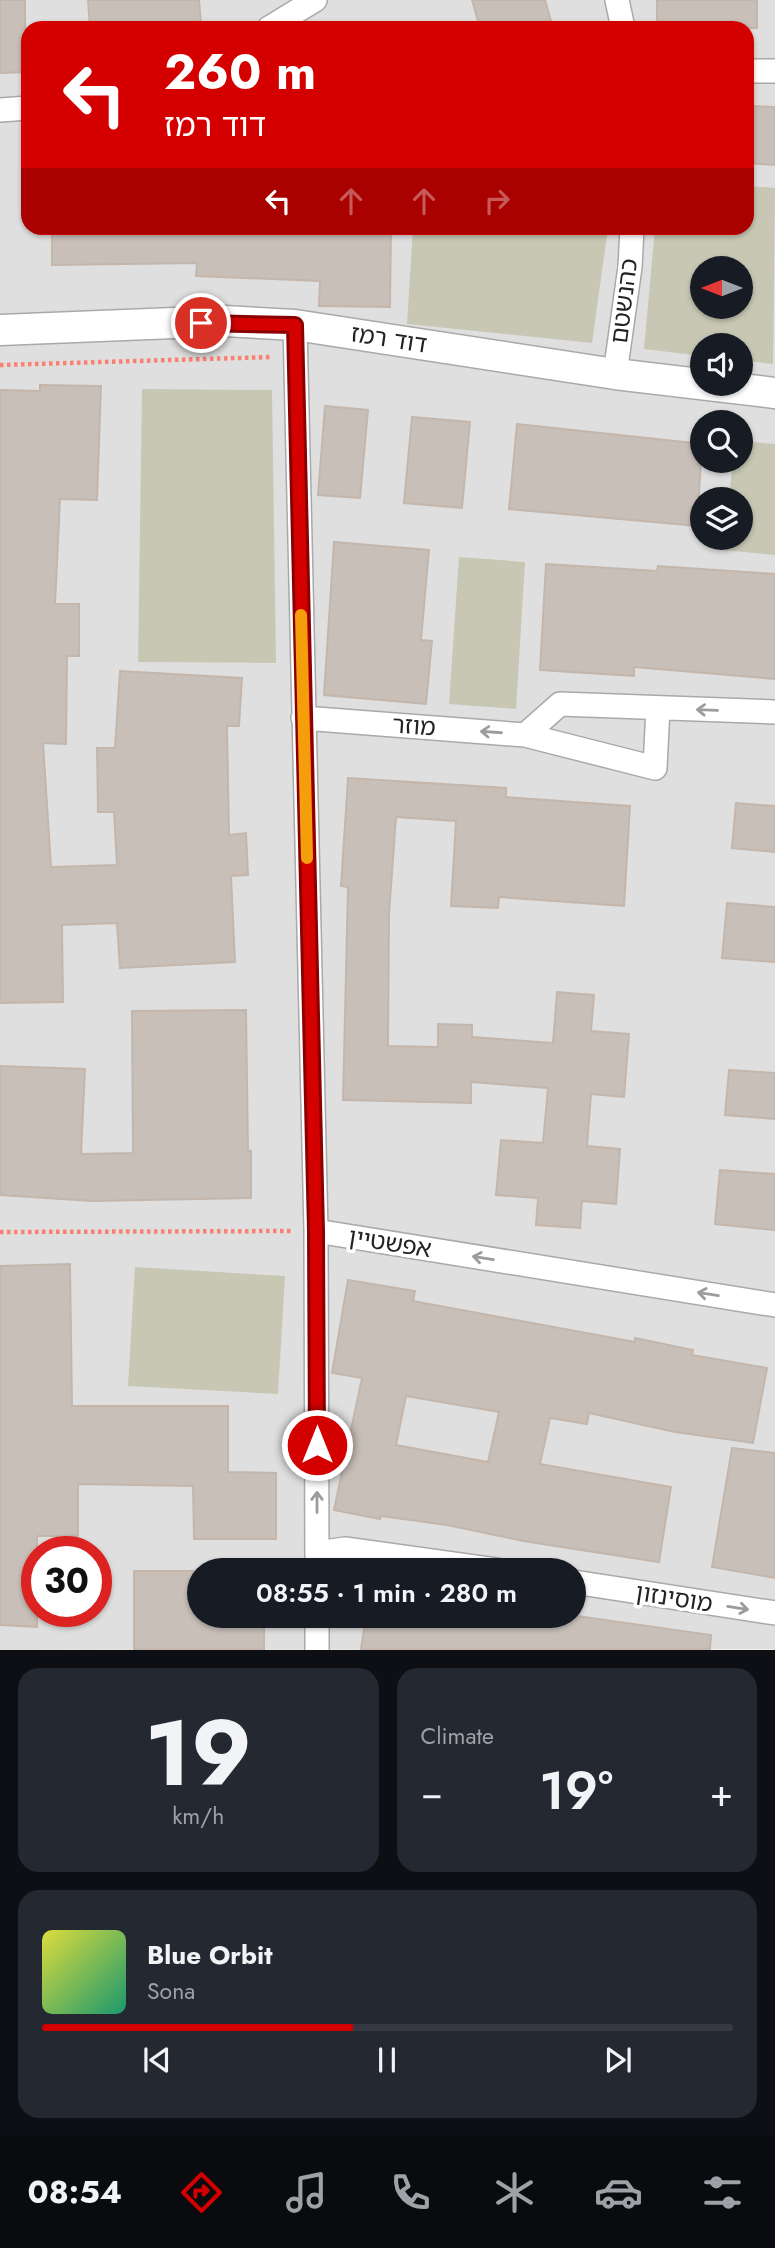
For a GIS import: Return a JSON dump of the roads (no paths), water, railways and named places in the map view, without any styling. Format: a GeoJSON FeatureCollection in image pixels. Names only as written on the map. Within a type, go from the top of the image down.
{"type":"FeatureCollection","features":[{"type":"Feature","properties":{"kind":"street"},"geometry":{"type":"LineString","coordinates":[[280,21],[315,0]]}},
{"type":"Feature","properties":{"kind":"street"},"geometry":{"type":"LineString","coordinates":[[617,0],[622,21]]}},
{"type":"Feature","properties":{"kind":"street"},"geometry":{"type":"LineString","coordinates":[[754,71],[775,71]]}},
{"type":"Feature","properties":{"kind":"street"},"geometry":{"type":"LineString","coordinates":[[0,110],[21,108]]}},
{"type":"Feature","properties":{"kind":"street","name":"כהנשטם"},"geometry":{"type":"LineString","coordinates":[[615,374],[630,267],[632,235]]}},
{"type":"Feature","properties":{"kind":"street","name":"דוד רמז"},"geometry":{"type":"LineString","coordinates":[[0,330],[224,321],[295,325],[615,374],[775,393]]}},
{"type":"Feature","properties":{"kind":"street"},"geometry":{"type":"LineString","coordinates":[[295,325],[316,1231],[317,1558]]}},
{"type":"Feature","properties":{"kind":"street"},"geometry":{"type":"LineString","coordinates":[[525,735],[560,704],[775,712]]}},
{"type":"Feature","properties":{"kind":"street","name":"מוזר"},"geometry":{"type":"LineString","coordinates":[[303,718],[525,735],[655,768],[658,708]]}},
{"type":"Feature","properties":{"kind":"street","name":"אפשטיין"},"geometry":{"type":"LineString","coordinates":[[316,1231],[775,1305]]}},
{"type":"Feature","properties":{"kind":"street"},"geometry":{"type":"LineString","coordinates":[[324,1558],[345,1549],[420,1558]]}},
{"type":"Feature","properties":{"kind":"street","name":"מוסינזון"},"geometry":{"type":"LineString","coordinates":[[586,1584],[775,1614]]}},
{"type":"Feature","properties":{"kind":"street"},"geometry":{"type":"LineString","coordinates":[[317,1628],[317,1650]]}}]}
